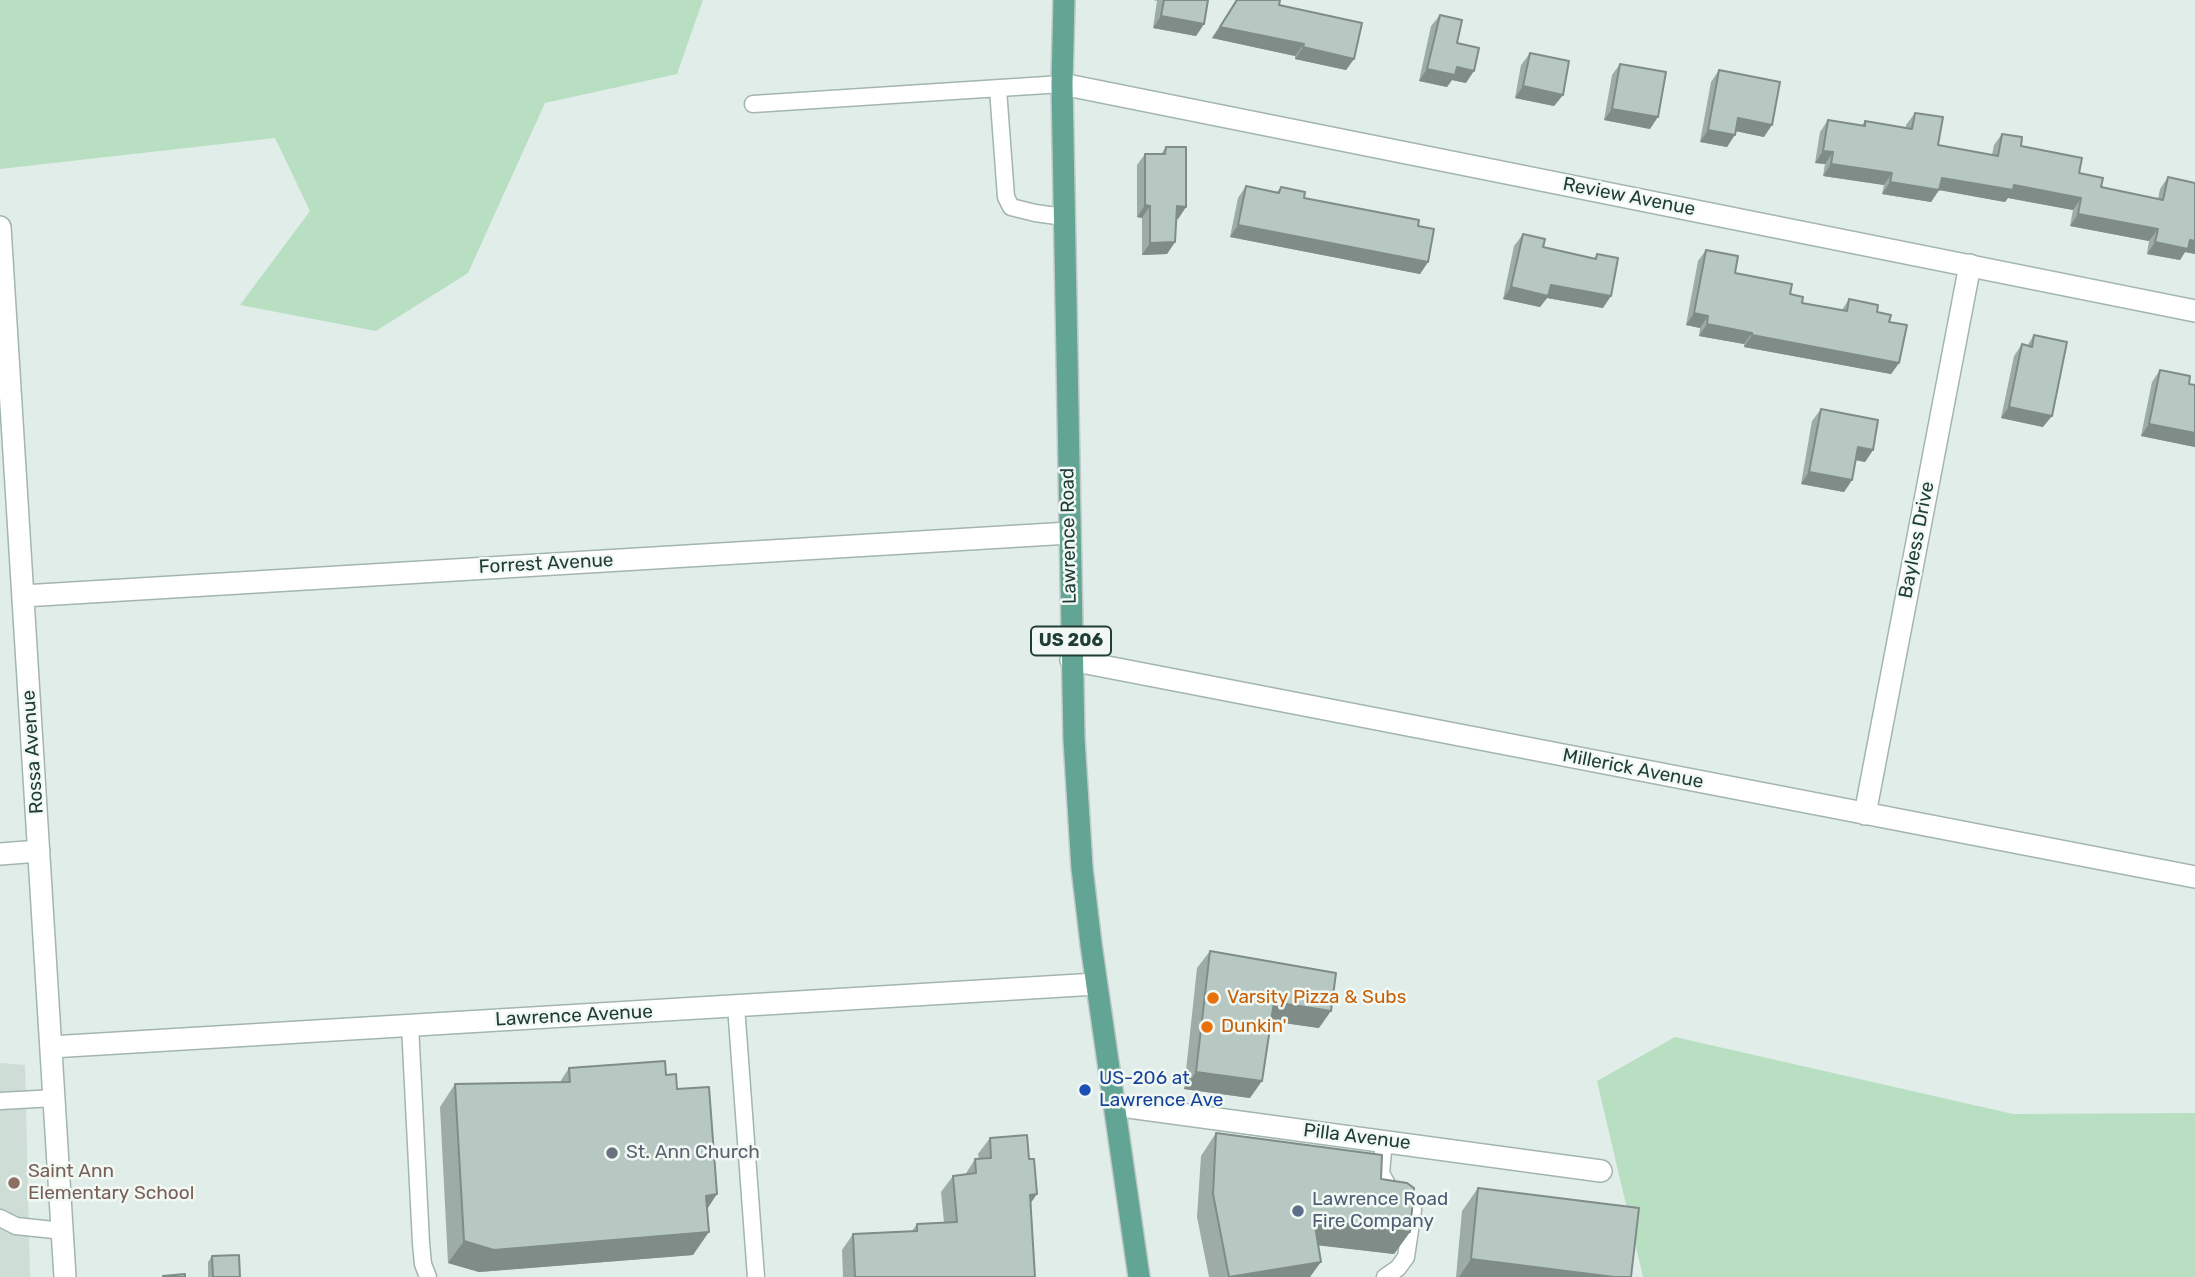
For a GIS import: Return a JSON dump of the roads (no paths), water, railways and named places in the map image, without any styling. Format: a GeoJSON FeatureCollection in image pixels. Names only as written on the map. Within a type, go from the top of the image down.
{"type":"FeatureCollection","features":[{"type":"Feature","properties":{"kind":"main road","name":"Lawrence Road"},"geometry":{"type":"LineString","coordinates":[[1064,0],[1062,84],[1071,660],[1082,868],[1096,984],[1139,1277]]}},
{"type":"Feature","properties":{"kind":"street","name":"Review Avenue"},"geometry":{"type":"LineString","coordinates":[[1062,84],[2195,311]]}},
{"type":"Feature","properties":{"kind":"street","name":"Rossa Avenue"},"geometry":{"type":"LineString","coordinates":[[0,227],[65,1277]]}},
{"type":"Feature","properties":{"kind":"street","name":"Bayless Drive"},"geometry":{"type":"LineString","coordinates":[[1865,814],[1970,265]]}},
{"type":"Feature","properties":{"kind":"street","name":"Forrest Avenue"},"geometry":{"type":"LineString","coordinates":[[23,596],[1069,533]]}},
{"type":"Feature","properties":{"kind":"street","name":"Millerick Avenue"},"geometry":{"type":"LineString","coordinates":[[1071,660],[2195,877]]}},
{"type":"Feature","properties":{"kind":"street"},"geometry":{"type":"LineString","coordinates":[[0,854],[39,851]]}},
{"type":"Feature","properties":{"kind":"street","name":"Lawrence Avenue"},"geometry":{"type":"LineString","coordinates":[[51,1047],[1096,984]]}},
{"type":"Feature","properties":{"kind":"street","name":"Pilla Avenue"},"geometry":{"type":"LineString","coordinates":[[1114,1105],[1601,1171]]}},
{"type":"Feature","properties":{"kind":"lane"},"geometry":{"type":"LineString","coordinates":[[753,104],[1062,84]]}},
{"type":"Feature","properties":{"kind":"lane"},"geometry":{"type":"LineString","coordinates":[[998,89],[1006,197],[1011,207],[1064,217]]}},
{"type":"Feature","properties":{"kind":"lane"},"geometry":{"type":"LineString","coordinates":[[736,1006],[756,1277]]}},
{"type":"Feature","properties":{"kind":"lane"},"geometry":{"type":"LineString","coordinates":[[410,1025],[421,1243],[423,1264],[428,1277]]}},
{"type":"Feature","properties":{"kind":"lane"},"geometry":{"type":"LineString","coordinates":[[0,1101],[55,1098]]}},
{"type":"Feature","properties":{"kind":"lane"},"geometry":{"type":"LineString","coordinates":[[1384,1141],[1381,1173],[1390,1190],[1413,1210],[1406,1257],[1398,1268],[1385,1277]]}},
{"type":"Feature","properties":{"kind":"lane"},"geometry":{"type":"LineString","coordinates":[[0,1218],[16,1226],[63,1231]]}},
{"type":"Feature","properties":{"kind":"place","name":"Varsity Pizza & Subs"},"geometry":{"type":"Point","coordinates":[1213,998]}},
{"type":"Feature","properties":{"kind":"place","name":"Dunkin'"},"geometry":{"type":"Point","coordinates":[1207,1027]}},
{"type":"Feature","properties":{"kind":"place","name":"US-206 at Lawrence Ave"},"geometry":{"type":"Point","coordinates":[1085,1090]}},
{"type":"Feature","properties":{"kind":"place","name":"St. Ann Church"},"geometry":{"type":"Point","coordinates":[612,1153]}},
{"type":"Feature","properties":{"kind":"place","name":"Saint Ann Elementary School"},"geometry":{"type":"Point","coordinates":[14,1183]}},
{"type":"Feature","properties":{"kind":"place","name":"Lawrence Road Fire Company"},"geometry":{"type":"Point","coordinates":[1298,1211]}}]}
